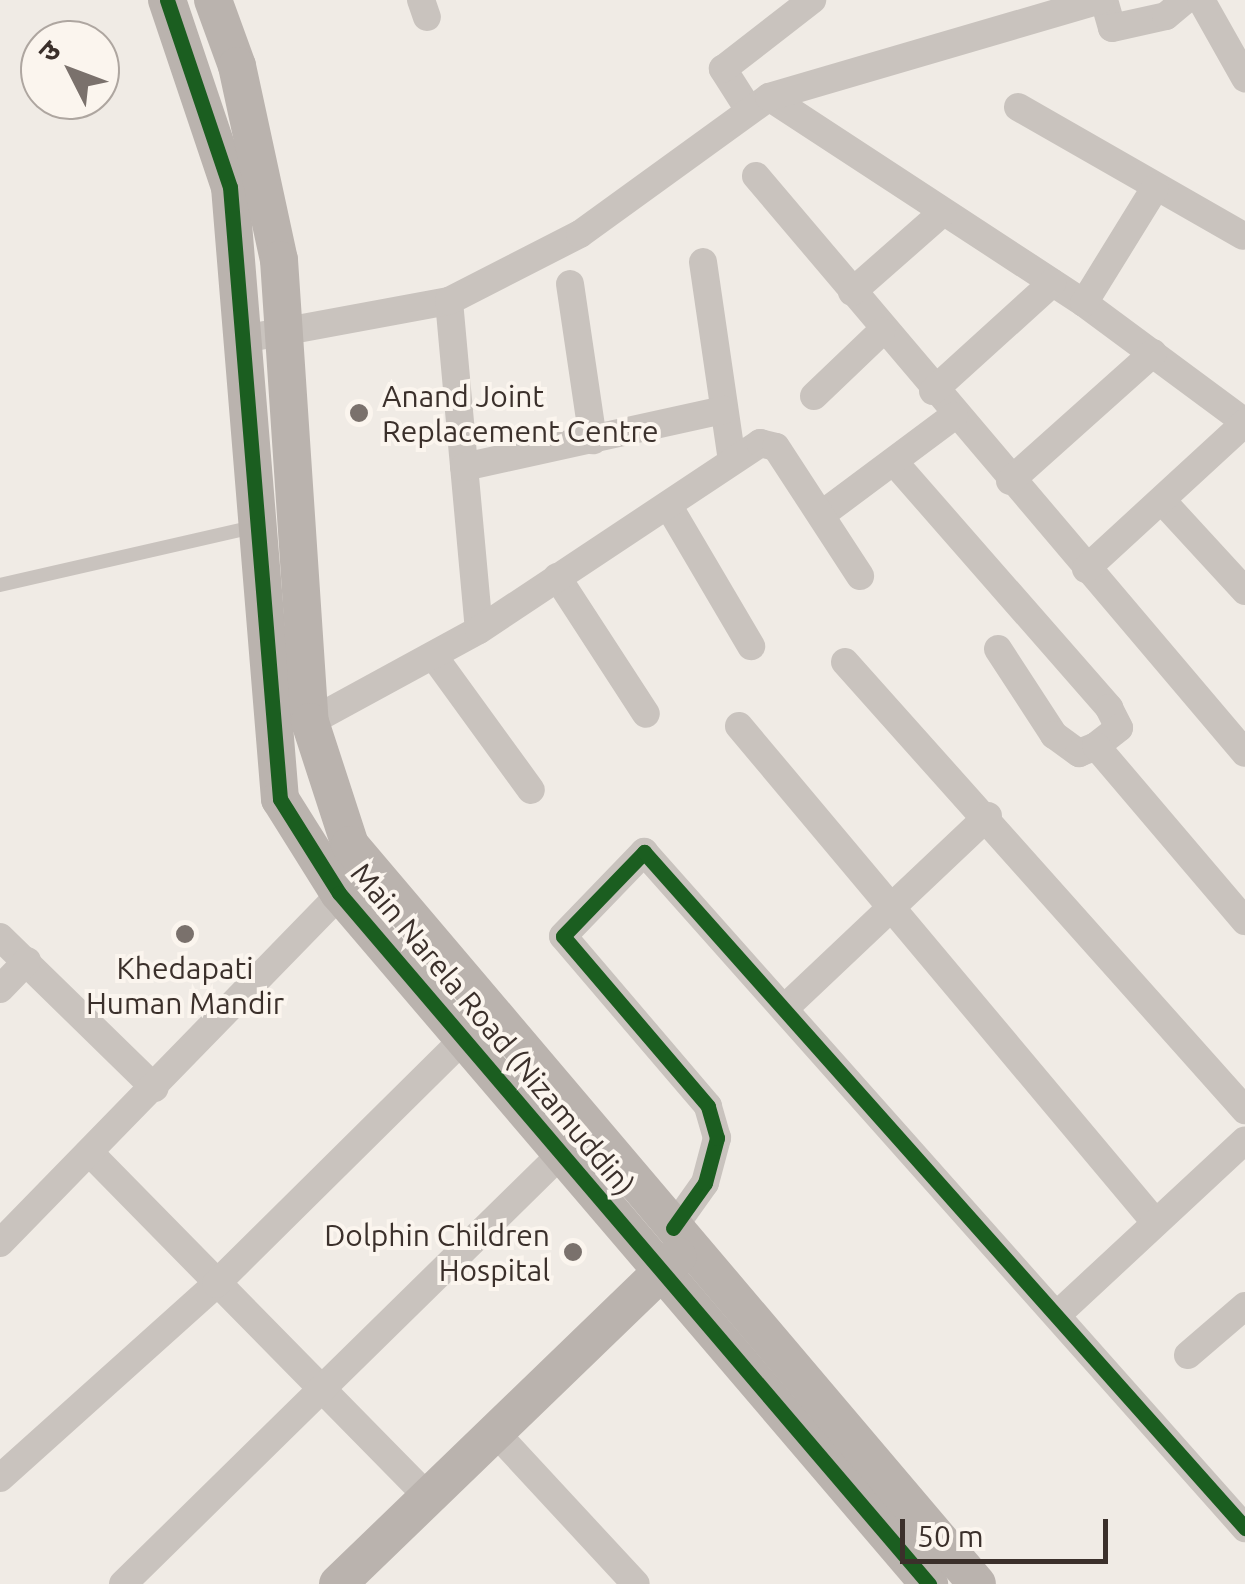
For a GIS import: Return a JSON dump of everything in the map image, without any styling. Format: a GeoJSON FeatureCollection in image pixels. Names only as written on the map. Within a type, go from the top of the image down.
{"type":"FeatureCollection","features":[{"type":"Feature","properties":{"kind":"street","name":"Main Narela Road (Nizamuddin)"},"geometry":{"type":"LineString","coordinates":[[167,0],[230,187],[280,799],[339,893],[929,1584]]}},
{"type":"Feature","properties":{"kind":"street","name":"Main Narela Road (Nizamuddin)"},"geometry":{"type":"LineString","coordinates":[[214,0],[238,66],[274,241],[284,332],[310,722],[350,845],[977,1584]]}},
{"type":"Feature","properties":{"kind":"street"},"geometry":{"type":"LineString","coordinates":[[812,0],[723,69],[759,104],[1084,303],[1245,423],[1166,505],[1086,570]]}},
{"type":"Feature","properties":{"kind":"street"},"geometry":{"type":"LineString","coordinates":[[243,339],[449,302],[516,273],[633,200],[759,104],[1102,0],[1112,28],[1166,16],[1185,0]]}},
{"type":"Feature","properties":{"kind":"street"},"geometry":{"type":"LineString","coordinates":[[1202,0],[1245,78]]}},
{"type":"Feature","properties":{"kind":"street"},"geometry":{"type":"LineString","coordinates":[[1018,107],[1243,236]]}},
{"type":"Feature","properties":{"kind":"street"},"geometry":{"type":"LineString","coordinates":[[756,176],[881,332],[1245,753]]}},
{"type":"Feature","properties":{"kind":"street"},"geometry":{"type":"LineString","coordinates":[[1084,303],[1156,188]]}},
{"type":"Feature","properties":{"kind":"street"},"geometry":{"type":"LineString","coordinates":[[852,292],[942,214]]}},
{"type":"Feature","properties":{"kind":"street"},"geometry":{"type":"LineString","coordinates":[[703,262],[732,461]]}},
{"type":"Feature","properties":{"kind":"street"},"geometry":{"type":"LineString","coordinates":[[932,391],[1052,283]]}},
{"type":"Feature","properties":{"kind":"street"},"geometry":{"type":"LineString","coordinates":[[570,284],[592,440]]}},
{"type":"Feature","properties":{"kind":"street"},"geometry":{"type":"LineString","coordinates":[[449,302],[479,630]]}},
{"type":"Feature","properties":{"kind":"street"},"geometry":{"type":"LineString","coordinates":[[814,396],[881,332]]}},
{"type":"Feature","properties":{"kind":"street"},"geometry":{"type":"LineString","coordinates":[[1010,481],[1153,353]]}},
{"type":"Feature","properties":{"kind":"street"},"geometry":{"type":"LineString","coordinates":[[464,467],[724,410]]}},
{"type":"Feature","properties":{"kind":"street"},"geometry":{"type":"LineString","coordinates":[[821,515],[954,416]]}},
{"type":"Feature","properties":{"kind":"street"},"geometry":{"type":"LineString","coordinates":[[310,722],[434,658],[760,442],[776,447],[860,576]]}},
{"type":"Feature","properties":{"kind":"street"},"geometry":{"type":"LineString","coordinates":[[894,462],[1108,708],[1118,728],[1096,746],[1079,753],[1054,735],[998,649]]}},
{"type":"Feature","properties":{"kind":"street"},"geometry":{"type":"LineString","coordinates":[[668,505],[751,646]]}},
{"type":"Feature","properties":{"kind":"street"},"geometry":{"type":"LineString","coordinates":[[1166,505],[1245,592]]}},
{"type":"Feature","properties":{"kind":"street"},"geometry":{"type":"LineString","coordinates":[[556,577],[646,714]]}},
{"type":"Feature","properties":{"kind":"street"},"geometry":{"type":"LineString","coordinates":[[434,658],[530,790]]}},
{"type":"Feature","properties":{"kind":"street"},"geometry":{"type":"LineString","coordinates":[[845,662],[988,816],[1245,1110]]}},
{"type":"Feature","properties":{"kind":"street"},"geometry":{"type":"LineString","coordinates":[[739,726],[898,908],[1155,1222]]}},
{"type":"Feature","properties":{"kind":"street"},"geometry":{"type":"LineString","coordinates":[[1096,746],[1245,922]]}},
{"type":"Feature","properties":{"kind":"street"},"geometry":{"type":"LineString","coordinates":[[786,1008],[898,908],[988,816]]}},
{"type":"Feature","properties":{"kind":"street"},"geometry":{"type":"LineString","coordinates":[[338,1584],[662,1273],[705,1183],[717,1138],[708,1106],[563,936],[644,852],[1245,1528]]}},
{"type":"Feature","properties":{"kind":"street"},"geometry":{"type":"LineString","coordinates":[[0,1244],[92,1155],[339,893],[371,868]]}},
{"type":"Feature","properties":{"kind":"street"},"geometry":{"type":"LineString","coordinates":[[0,937],[155,1088]]}},
{"type":"Feature","properties":{"kind":"street"},"geometry":{"type":"LineString","coordinates":[[0,989],[27,961]]}},
{"type":"Feature","properties":{"kind":"street"},"geometry":{"type":"LineString","coordinates":[[0,1478],[216,1284],[464,1039]]}},
{"type":"Feature","properties":{"kind":"street"},"geometry":{"type":"LineString","coordinates":[[1058,1314],[1245,1140]]}},
{"type":"Feature","properties":{"kind":"street"},"geometry":{"type":"LineString","coordinates":[[123,1584],[324,1393],[561,1154]]}},
{"type":"Feature","properties":{"kind":"street"},"geometry":{"type":"LineString","coordinates":[[92,1155],[430,1499]]}},
{"type":"Feature","properties":{"kind":"street"},"geometry":{"type":"LineString","coordinates":[[1188,1355],[1245,1306]]}},
{"type":"Feature","properties":{"kind":"street"},"geometry":{"type":"LineString","coordinates":[[495,1432],[631,1582]]}},
{"type":"Feature","properties":{"kind":"lane"},"geometry":{"type":"LineString","coordinates":[[0,585],[258,526]]}},
{"type":"Feature","properties":{"kind":"cycle path"},"geometry":{"type":"LineString","coordinates":[[167,0],[230,187],[280,799],[339,893],[929,1584]]}},
{"type":"Feature","properties":{"kind":"cycle path"},"geometry":{"type":"LineString","coordinates":[[673,1228],[705,1183],[717,1138],[708,1106],[563,936],[644,852],[1245,1528]]}},
{"type":"Feature","properties":{"kind":"place","name":"Anand Joint Replacement Centre"},"geometry":{"type":"Point","coordinates":[359,413]}},
{"type":"Feature","properties":{"kind":"place","name":"Khedapati Human Mandir"},"geometry":{"type":"Point","coordinates":[185,934]}},
{"type":"Feature","properties":{"kind":"place","name":"Dolphin Children Hospital"},"geometry":{"type":"Point","coordinates":[573,1252]}}]}
